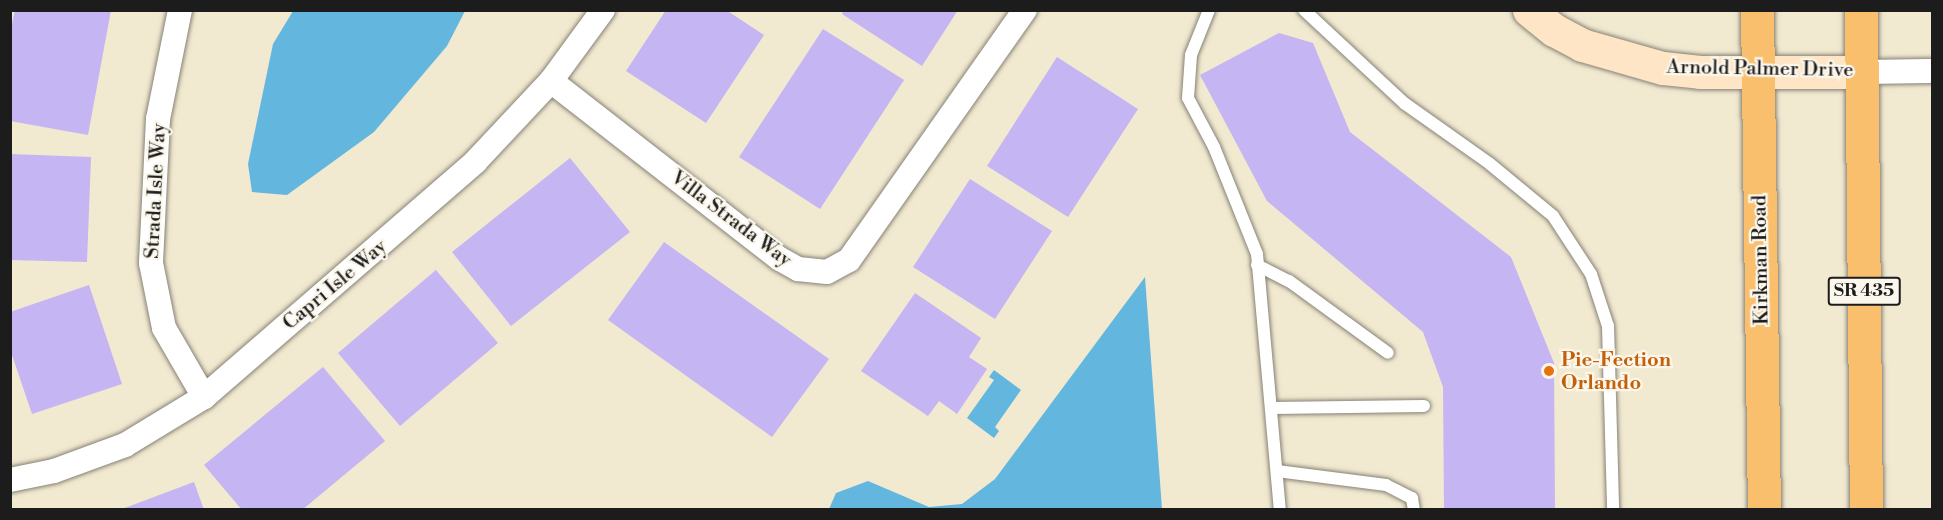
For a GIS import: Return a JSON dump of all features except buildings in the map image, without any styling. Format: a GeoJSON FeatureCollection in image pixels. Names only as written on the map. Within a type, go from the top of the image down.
{"type":"FeatureCollection","features":[{"type":"Feature","properties":{"kind":"main road","name":"Kirkman Road"},"geometry":{"type":"LineString","coordinates":[[1757,10],[1764,510]]}},
{"type":"Feature","properties":{"kind":"main road","name":"SR 435"},"geometry":{"type":"LineString","coordinates":[[1861,10],[1866,510]]}},
{"type":"Feature","properties":{"kind":"street","name":"Strada Isle Way"},"geometry":{"type":"LineString","coordinates":[[180,10],[158,119],[151,263],[164,328],[204,397]]}},
{"type":"Feature","properties":{"kind":"street","name":"Capri Isle Way"},"geometry":{"type":"LineString","coordinates":[[10,480],[54,471],[125,445],[204,397],[466,170],[551,81],[603,10]]}},
{"type":"Feature","properties":{"kind":"street","name":"Villa Strada Way"},"geometry":{"type":"LineString","coordinates":[[551,81],[780,259],[798,269],[827,272],[849,260],[1025,10]]}},
{"type":"Feature","properties":{"kind":"street","name":"Arnold Palmer Drive"},"geometry":{"type":"LineString","coordinates":[[1529,10],[1554,30],[1606,55],[1663,68],[1758,72],[1932,71]]}},
{"type":"Feature","properties":{"kind":"lane"},"geometry":{"type":"LineString","coordinates":[[1209,10],[1191,55],[1188,98],[1214,147],[1257,265],[1273,408],[1280,510]]}},
{"type":"Feature","properties":{"kind":"lane"},"geometry":{"type":"LineString","coordinates":[[1304,10],[1404,103],[1490,164],[1553,216],[1591,274],[1608,326],[1613,510]]}},
{"type":"Feature","properties":{"kind":"lane"},"geometry":{"type":"LineString","coordinates":[[1257,265],[1289,280],[1388,353]]}},
{"type":"Feature","properties":{"kind":"lane"},"geometry":{"type":"LineString","coordinates":[[1273,408],[1424,406]]}},
{"type":"Feature","properties":{"kind":"lane"},"geometry":{"type":"LineString","coordinates":[[1276,471],[1386,485],[1412,498],[1414,510]]}},
{"type":"Feature","properties":{"kind":"water"},"geometry":{"type":"Polygon","coordinates":[[[293,11],[465,11],[447,46],[374,132],[287,195],[252,192],[248,164],[273,44],[293,11]]]}},
{"type":"Feature","properties":{"kind":"water"},"geometry":{"type":"Polygon","coordinates":[[[1145,277],[1162,509],[829,509],[836,493],[868,481],[929,507],[962,504],[995,479],[1145,277]]]}},
{"type":"Feature","properties":{"kind":"water"},"geometry":{"type":"Polygon","coordinates":[[[994,370],[1021,390],[995,427],[999,431],[994,438],[967,418],[994,380],[989,377],[994,370]]]}},
{"type":"Feature","properties":{"kind":"place","name":"Pie-Fection Orlando"},"geometry":{"type":"Point","coordinates":[1549,371]}}]}
